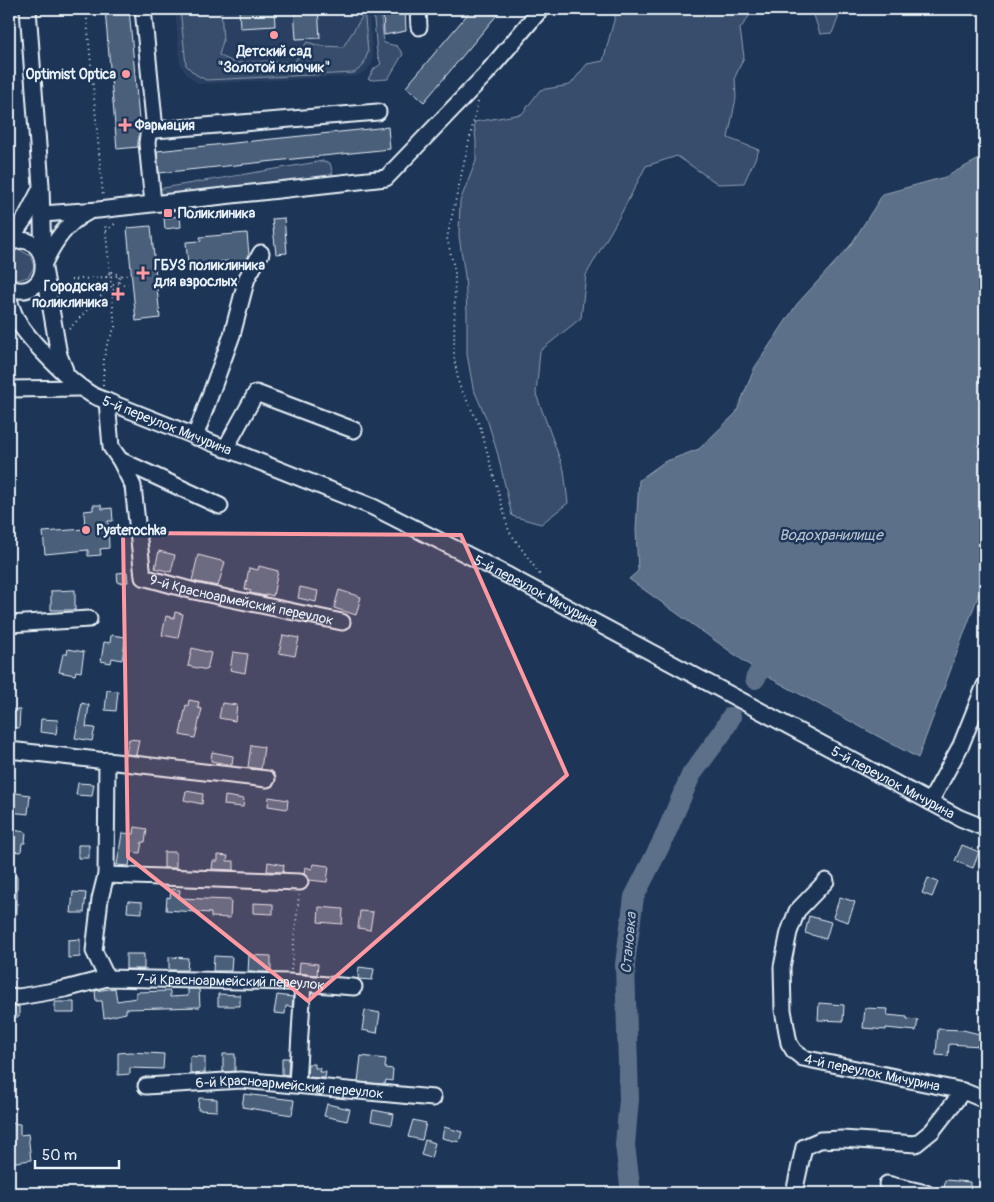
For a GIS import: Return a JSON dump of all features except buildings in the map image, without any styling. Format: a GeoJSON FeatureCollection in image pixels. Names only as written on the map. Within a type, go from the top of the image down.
{"type":"FeatureCollection","features":[{"type":"Feature","properties":{"kind":"street"},"geometry":{"type":"LineString","coordinates":[[28,9],[41,186],[44,263],[60,361],[77,384]]}},
{"type":"Feature","properties":{"kind":"street"},"geometry":{"type":"LineString","coordinates":[[143,9],[155,130]]}},
{"type":"Feature","properties":{"kind":"street"},"geometry":{"type":"LineString","coordinates":[[418,9],[419,27]]}},
{"type":"Feature","properties":{"kind":"street"},"geometry":{"type":"LineString","coordinates":[[42,214],[98,210],[386,178],[485,75],[541,9]]}},
{"type":"Feature","properties":{"kind":"street"},"geometry":{"type":"LineString","coordinates":[[153,203],[147,143],[150,131],[378,112]]}},
{"type":"Feature","properties":{"kind":"street"},"geometry":{"type":"LineString","coordinates":[[9,242],[33,206],[41,186]]}},
{"type":"Feature","properties":{"kind":"street"},"geometry":{"type":"LineString","coordinates":[[9,288],[22,290],[32,287],[40,279],[44,263],[57,240],[71,223],[79,217],[98,210]]}},
{"type":"Feature","properties":{"kind":"street"},"geometry":{"type":"LineString","coordinates":[[9,242],[18,240],[30,243],[40,252],[44,263]]}},
{"type":"Feature","properties":{"kind":"street"},"geometry":{"type":"LineString","coordinates":[[195,436],[232,335],[247,278],[261,254]]}},
{"type":"Feature","properties":{"kind":"street","name":"5-й переулок Мичурина"},"geometry":{"type":"LineString","coordinates":[[9,299],[16,319],[34,342],[77,384],[107,401],[373,507],[536,590],[960,818],[985,828]]}},
{"type":"Feature","properties":{"kind":"street"},"geometry":{"type":"LineString","coordinates":[[9,389],[77,384]]}},
{"type":"Feature","properties":{"kind":"street"},"geometry":{"type":"LineString","coordinates":[[225,448],[256,393],[354,430]]}},
{"type":"Feature","properties":{"kind":"street","name":"9-й Красноармейский переулок"},"geometry":{"type":"LineString","coordinates":[[107,401],[111,447],[133,486],[144,577],[194,592],[342,622]]}},
{"type":"Feature","properties":{"kind":"street"},"geometry":{"type":"LineString","coordinates":[[120,460],[220,506]]}},
{"type":"Feature","properties":{"kind":"street"},"geometry":{"type":"LineString","coordinates":[[9,624],[89,619]]}},
{"type":"Feature","properties":{"kind":"street"},"geometry":{"type":"LineString","coordinates":[[930,802],[960,745],[985,685]]}},
{"type":"Feature","properties":{"kind":"street"},"geometry":{"type":"LineString","coordinates":[[9,750],[267,779]]}},
{"type":"Feature","properties":{"kind":"street"},"geometry":{"type":"LineString","coordinates":[[107,760],[106,875],[100,899],[94,951],[107,978]]}},
{"type":"Feature","properties":{"kind":"street"},"geometry":{"type":"LineString","coordinates":[[106,875],[300,882]]}},
{"type":"Feature","properties":{"kind":"street","name":"4-й переулок Мичурина"},"geometry":{"type":"LineString","coordinates":[[826,881],[797,911],[789,932],[782,967],[783,1010],[789,1043],[794,1050],[803,1058],[963,1091],[985,1100]]}},
{"type":"Feature","properties":{"kind":"street","name":"7-й Красноармейский переулок"},"geometry":{"type":"LineString","coordinates":[[9,996],[19,997],[65,989],[107,978],[296,982],[354,987]]}},
{"type":"Feature","properties":{"kind":"street"},"geometry":{"type":"LineString","coordinates":[[296,982],[297,1084]]}},
{"type":"Feature","properties":{"kind":"street","name":"6-й Красноармейский переулок"},"geometry":{"type":"LineString","coordinates":[[146,1086],[241,1080],[433,1098]]}},
{"type":"Feature","properties":{"kind":"street"},"geometry":{"type":"LineString","coordinates":[[794,1193],[804,1147],[820,1140],[842,1139],[916,1144],[932,1131],[963,1091]]}},
{"type":"Feature","properties":{"kind":"street"},"geometry":{"type":"LineString","coordinates":[[887,1184],[926,1193]]}},
{"type":"Feature","properties":{"kind":"path"},"geometry":{"type":"LineString","coordinates":[[773,9],[774,11],[780,9]]}},
{"type":"Feature","properties":{"kind":"path"},"geometry":{"type":"LineString","coordinates":[[485,75],[447,238],[455,272],[454,358],[459,385],[480,426],[509,531],[540,574],[536,590]]}},
{"type":"Feature","properties":{"kind":"path"},"geometry":{"type":"LineString","coordinates":[[71,280],[127,275]]}},
{"type":"Feature","properties":{"kind":"path"},"geometry":{"type":"LineString","coordinates":[[55,334],[66,332],[107,290],[116,289],[119,284],[118,276]]}},
{"type":"Feature","properties":{"kind":"path"},"geometry":{"type":"LineString","coordinates":[[106,277],[105,285],[107,290]]}},
{"type":"Feature","properties":{"kind":"path"},"geometry":{"type":"LineString","coordinates":[[73,288],[128,284]]}},
{"type":"Feature","properties":{"kind":"path"},"geometry":{"type":"LineString","coordinates":[[296,982],[300,882]]}},
{"type":"Feature","properties":{"kind":"highlighted area"},"geometry":{"type":"Polygon","coordinates":[[[123,533],[461,535],[567,775],[308,1001],[128,857],[123,533]]]}},
{"type":"Feature","properties":{"kind":"shaded area","name":"Детский сад \"Золотой ключик\""},"geometry":{"type":"Polygon","coordinates":[[[175,9],[369,9],[373,62],[367,70],[358,76],[199,84],[187,75],[180,64],[175,9]]]}},
{"type":"Feature","properties":{"kind":"shaded area"},"geometry":{"type":"Polygon","coordinates":[[[180,9],[221,9],[223,41],[219,55],[235,63],[270,61],[294,63],[307,42],[321,46],[343,47],[364,14],[355,9],[364,9],[368,52],[363,66],[354,73],[206,80],[195,74],[186,65],[180,9]]]}},
{"type":"Feature","properties":{"kind":"shaded area"},"geometry":{"type":"Polygon","coordinates":[[[373,9],[380,9],[384,43],[397,46],[403,54],[388,79],[368,79],[374,69],[381,64],[377,53],[373,9]]]}},
{"type":"Feature","properties":{"kind":"shaded area"},"geometry":{"type":"Polygon","coordinates":[[[619,9],[754,9],[740,29],[744,57],[735,77],[736,98],[728,138],[759,150],[744,183],[718,184],[677,156],[646,166],[586,275],[581,318],[540,351],[536,394],[564,470],[568,503],[541,524],[512,516],[498,455],[488,422],[473,388],[467,354],[465,276],[459,236],[460,201],[476,161],[474,122],[522,114],[540,90],[570,85],[587,64],[603,61],[616,13],[619,9]]]}},
{"type":"Feature","properties":{"kind":"shaded area"},"geometry":{"type":"Polygon","coordinates":[[[812,9],[842,9],[832,33],[820,34],[812,9]]]}},
{"type":"Feature","properties":{"kind":"shaded area"},"geometry":{"type":"Polygon","coordinates":[[[323,161],[330,163],[334,178],[158,197],[157,189],[323,161]]]}},
{"type":"Feature","properties":{"kind":"shaded area"},"geometry":{"type":"Polygon","coordinates":[[[20,250],[31,256],[34,267],[28,277],[18,280],[9,276],[9,255],[14,251],[20,250]]]}},
{"type":"Feature","properties":{"kind":"water","name":"Водохранилище"},"geometry":{"type":"Polygon","coordinates":[[[985,156],[985,577],[918,758],[759,672],[629,579],[638,571],[636,530],[639,480],[664,462],[699,449],[736,413],[755,367],[797,304],[850,246],[883,194],[945,177],[985,156]]]}},
{"type":"Feature","properties":{"kind":"waterway","name":"Становка"},"geometry":{"type":"LineString","coordinates":[[755,679],[759,672]]}},
{"type":"Feature","properties":{"kind":"waterway","name":"Становка"},"geometry":{"type":"LineString","coordinates":[[631,1193],[625,1145],[629,1099],[625,964],[634,897],[663,840],[691,775],[722,733],[731,717]]}},
{"type":"Feature","properties":{"kind":"place","name":"Детский сад \"Золотой ключик\""},"geometry":{"type":"Point","coordinates":[274,35]}},
{"type":"Feature","properties":{"kind":"place","name":"Optimist Optica"},"geometry":{"type":"Point","coordinates":[126,74]}},
{"type":"Feature","properties":{"kind":"place","name":"Фармация"},"geometry":{"type":"Point","coordinates":[125,125]}},
{"type":"Feature","properties":{"kind":"place","name":"Поликлиника"},"geometry":{"type":"Point","coordinates":[168,213]}},
{"type":"Feature","properties":{"kind":"place","name":"ГБУЗ поликлиника для взрослых"},"geometry":{"type":"Point","coordinates":[143,273]}},
{"type":"Feature","properties":{"kind":"place","name":"Городская поликлиника"},"geometry":{"type":"Point","coordinates":[118,294]}},
{"type":"Feature","properties":{"kind":"place","name":"Pyaterochka"},"geometry":{"type":"Point","coordinates":[86,530]}}]}
